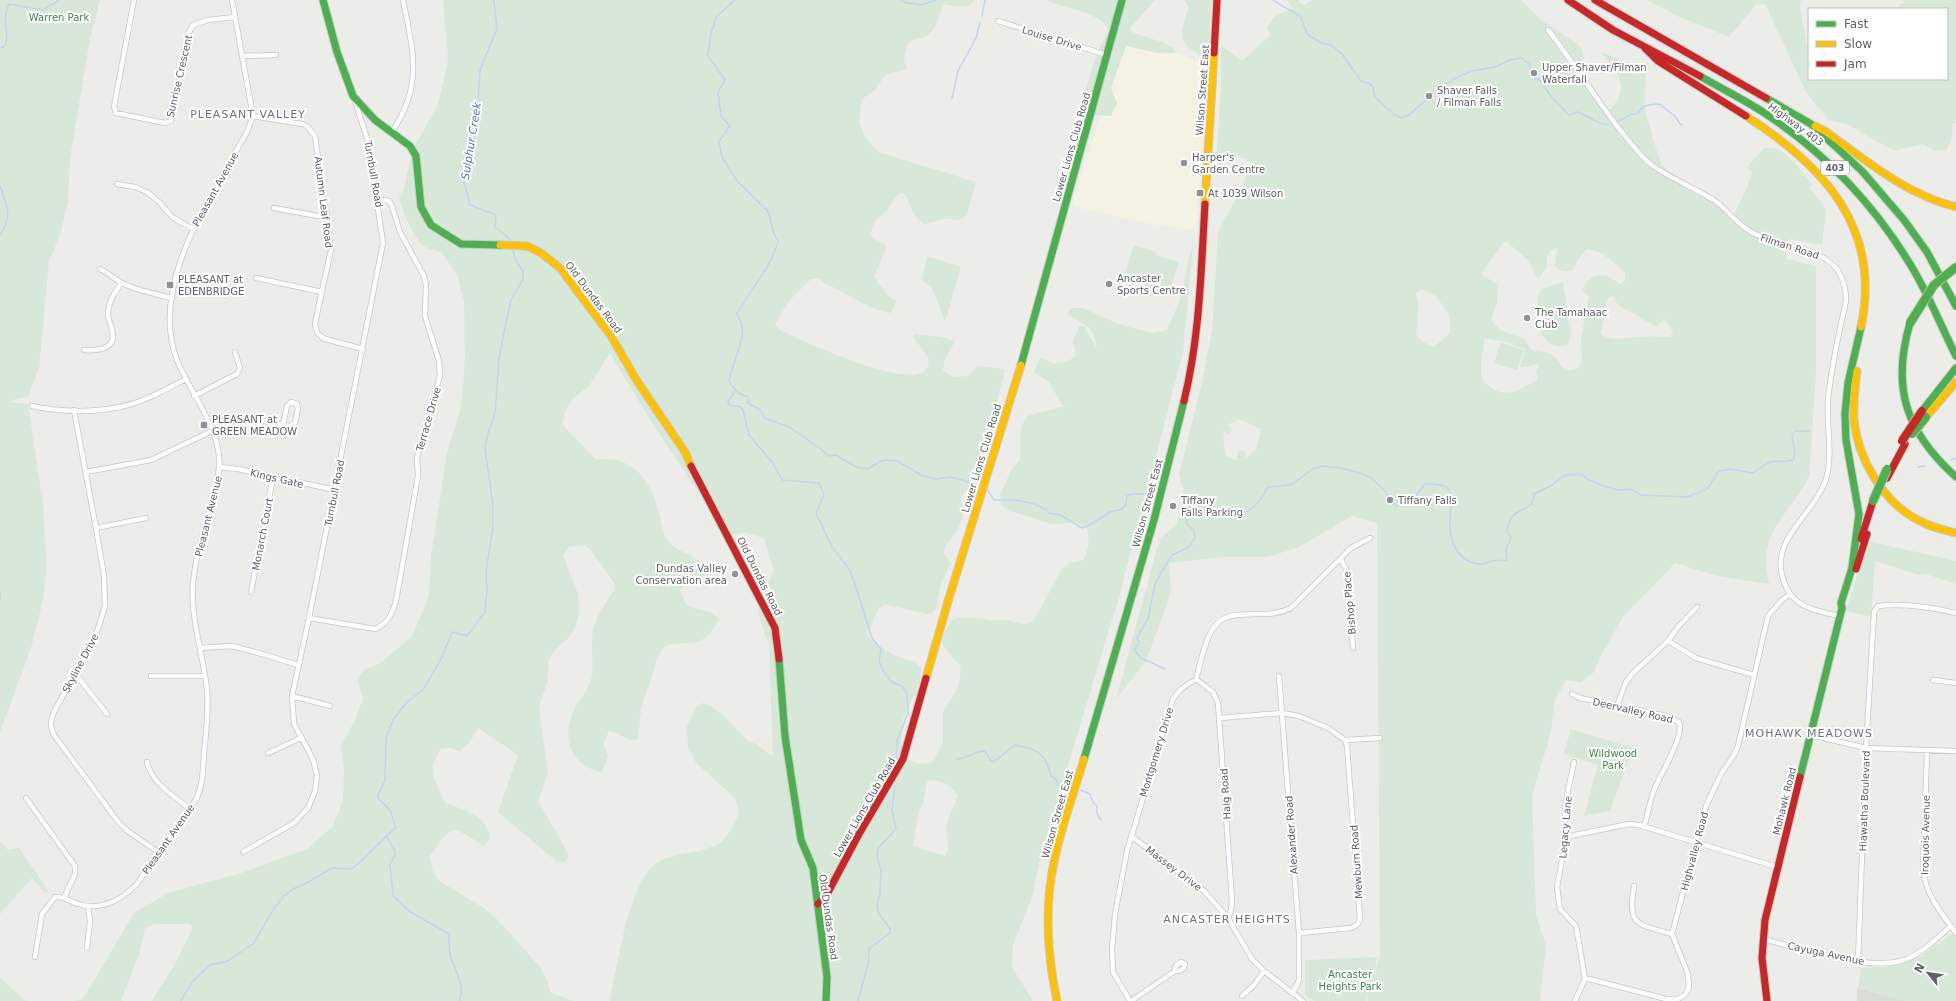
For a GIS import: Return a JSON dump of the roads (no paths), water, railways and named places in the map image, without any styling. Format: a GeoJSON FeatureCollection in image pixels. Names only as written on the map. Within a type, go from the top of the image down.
{"type":"FeatureCollection","features":[{"type":"Feature","properties":{"kind":"main road"},"geometry":{"type":"LineString","coordinates":[[324,0],[337,52],[353,96]]}},
{"type":"Feature","properties":{"kind":"main road","name":"Lower Lions Club Road"},"geometry":{"type":"LineString","coordinates":[[818,904],[825,898],[859,834],[902,759],[949,598],[1024,353],[1122,0]]}},
{"type":"Feature","properties":{"kind":"main road","name":"Wilson Street East"},"geometry":{"type":"LineString","coordinates":[[1056,1001],[1049,964],[1046,931],[1054,860],[1154,520],[1192,368],[1197,331],[1217,0]]}},
{"type":"Feature","properties":{"kind":"main road","name":"Highway 403"},"geometry":{"type":"LineString","coordinates":[[1568,0],[1612,30],[1645,48],[1666,57],[1766,114],[1803,141],[1842,175],[1885,225],[1911,265],[1956,356]]}},
{"type":"Feature","properties":{"kind":"main road","name":"Highway 403"},"geometry":{"type":"LineString","coordinates":[[1595,0],[1811,124],[1862,171],[1904,220],[1927,252],[1956,306]]}},
{"type":"Feature","properties":{"kind":"main road"},"geometry":{"type":"LineString","coordinates":[[1645,48],[1658,61],[1767,129],[1801,155],[1831,186],[1842,201],[1852,222],[1864,266],[1866,291],[1859,342],[1853,414],[1858,444],[1865,461],[1887,497],[1907,515],[1931,527],[1956,534]]}},
{"type":"Feature","properties":{"kind":"main road","name":"Old Dundas Road"},"geometry":{"type":"LineString","coordinates":[[353,96],[375,120],[410,146],[416,156],[421,207],[431,225],[446,236],[461,244],[480,246],[503,246],[516,244],[533,248],[560,268],[611,336],[637,381],[685,452],[700,486],[717,514],[770,615],[778,645],[785,736],[801,840],[813,868],[827,977],[826,1001]]}},
{"type":"Feature","properties":{"kind":"main road"},"geometry":{"type":"LineString","coordinates":[[1811,124],[1825,131],[1910,189],[1935,201],[1956,206]]}},
{"type":"Feature","properties":{"kind":"main road"},"geometry":{"type":"LineString","coordinates":[[1956,267],[1934,286],[1910,323],[1904,339],[1900,360],[1902,390],[1910,421],[1924,445],[1937,461],[1956,477]]}},
{"type":"Feature","properties":{"kind":"main road"},"geometry":{"type":"LineString","coordinates":[[1852,568],[1859,530],[1858,513],[1848,451],[1845,414],[1847,391],[1859,342]]}},
{"type":"Feature","properties":{"kind":"main road"},"geometry":{"type":"LineString","coordinates":[[1842,608],[1841,603],[1852,568],[1886,469],[1924,414],[1942,384],[1956,368]]}},
{"type":"Feature","properties":{"kind":"main road"},"geometry":{"type":"LineString","coordinates":[[1924,414],[1947,393],[1956,382]]}},
{"type":"Feature","properties":{"kind":"main road"},"geometry":{"type":"LineString","coordinates":[[1842,608],[1846,604],[1875,503],[1904,443]]}},
{"type":"Feature","properties":{"kind":"main road","name":"Mohawk Road"},"geometry":{"type":"LineString","coordinates":[[1767,1001],[1762,970],[1763,939],[1777,867],[1842,608]]}},
{"type":"Feature","properties":{"kind":"street","name":"Sunrise Crescent"},"geometry":{"type":"LineString","coordinates":[[134,0],[114,107],[116,113],[165,123],[171,121],[188,34],[193,25],[208,20],[234,17]]}},
{"type":"Feature","properties":{"kind":"street"},"geometry":{"type":"LineString","coordinates":[[232,0],[253,116]]}},
{"type":"Feature","properties":{"kind":"street"},"geometry":{"type":"LineString","coordinates":[[391,132],[403,113],[413,80],[414,58],[403,0]]}},
{"type":"Feature","properties":{"kind":"street","name":"Louise Drive"},"geometry":{"type":"LineString","coordinates":[[998,21],[1107,55]]}},
{"type":"Feature","properties":{"kind":"street","name":"Filman Road"},"geometry":{"type":"LineString","coordinates":[[1548,30],[1567,54],[1605,112],[1652,166],[1715,201],[1741,226],[1753,233],[1815,252],[1825,257],[1840,273],[1846,291],[1846,301],[1828,399],[1828,469],[1820,492],[1792,534],[1782,556],[1781,568],[1789,595]]}},
{"type":"Feature","properties":{"kind":"street"},"geometry":{"type":"LineString","coordinates":[[242,56],[276,55]]}},
{"type":"Feature","properties":{"kind":"street","name":"Turnbull Road"},"geometry":{"type":"LineString","coordinates":[[243,852],[294,823],[308,808],[315,791],[317,775],[313,759],[294,724],[292,696],[335,490],[383,243],[378,198],[368,141],[353,96]]}},
{"type":"Feature","properties":{"kind":"street","name":"Autumn Leaf Road"},"geometry":{"type":"LineString","coordinates":[[253,116],[302,124],[312,131],[315,136],[331,250],[315,323],[316,331],[319,336],[324,339],[363,349]]}},
{"type":"Feature","properties":{"kind":"street","name":"Pleasant Avenue"},"geometry":{"type":"LineString","coordinates":[[62,897],[88,906],[104,905],[115,902],[127,894],[136,884],[197,798],[202,785],[207,722],[207,690],[193,604],[193,585],[196,564],[219,467],[219,455],[211,430],[186,379],[173,348],[169,329],[172,298],[182,254],[193,229],[247,132],[253,116]]}},
{"type":"Feature","properties":{"kind":"street"},"geometry":{"type":"LineString","coordinates":[[117,184],[135,187],[147,192],[159,202],[172,217],[193,229]]}},
{"type":"Feature","properties":{"kind":"street","name":"Terrace Drive"},"geometry":{"type":"LineString","coordinates":[[309,618],[375,629],[384,625],[391,616],[396,601],[416,484],[417,457],[440,376],[439,361],[425,316],[426,285],[424,276],[400,232],[392,206],[389,201],[378,198]]}},
{"type":"Feature","properties":{"kind":"street"},"geometry":{"type":"LineString","coordinates":[[274,208],[318,216],[327,213]]}},
{"type":"Feature","properties":{"kind":"street"},"geometry":{"type":"LineString","coordinates":[[100,269],[109,273],[122,283],[135,289],[172,298]]}},
{"type":"Feature","properties":{"kind":"street"},"geometry":{"type":"LineString","coordinates":[[256,278],[322,292]]}},
{"type":"Feature","properties":{"kind":"street"},"geometry":{"type":"LineString","coordinates":[[84,350],[96,351],[109,347],[112,342],[114,336],[108,315],[110,301],[122,283]]}},
{"type":"Feature","properties":{"kind":"street"},"geometry":{"type":"LineString","coordinates":[[194,396],[237,374],[240,368],[236,352]]}},
{"type":"Feature","properties":{"kind":"street"},"geometry":{"type":"LineString","coordinates":[[32,406],[74,410],[106,409],[124,406],[147,398],[186,379]]}},
{"type":"Feature","properties":{"kind":"street"},"geometry":{"type":"LineString","coordinates":[[86,472],[151,460],[211,430],[245,417],[283,425],[290,426],[295,423],[298,409],[297,404],[291,402],[287,406],[283,425]]}},
{"type":"Feature","properties":{"kind":"street","name":"Skyline Drive"},"geometry":{"type":"LineString","coordinates":[[74,410],[104,576],[105,606],[96,635],[50,720],[50,728],[119,823],[129,832],[158,852]]}},
{"type":"Feature","properties":{"kind":"street","name":"Kings Gate"},"geometry":{"type":"LineString","coordinates":[[219,467],[238,469],[335,490]]}},
{"type":"Feature","properties":{"kind":"street","name":"Monarch Court"},"geometry":{"type":"LineString","coordinates":[[251,592],[273,477]]}},
{"type":"Feature","properties":{"kind":"street"},"geometry":{"type":"LineString","coordinates":[[96,528],[146,518]]}},
{"type":"Feature","properties":{"kind":"street"},"geometry":{"type":"LineString","coordinates":[[1196,679],[1208,641],[1218,622],[1226,618],[1240,615],[1282,612],[1298,602],[1351,548],[1370,538]]}},
{"type":"Feature","properties":{"kind":"street","name":"Bishop Place"},"geometry":{"type":"LineString","coordinates":[[1341,558],[1347,571],[1353,648]]}},
{"type":"Feature","properties":{"kind":"street"},"geometry":{"type":"LineString","coordinates":[[1789,595],[1807,607],[1840,616]]}},
{"type":"Feature","properties":{"kind":"street","name":"Highvalley Road"},"geometry":{"type":"LineString","coordinates":[[1672,934],[1706,806],[1721,774],[1734,755],[1738,746],[1768,616],[1779,603],[1789,595]]}},
{"type":"Feature","properties":{"kind":"street","name":"Hiawatha Boulevard"},"geometry":{"type":"LineString","coordinates":[[1858,962],[1866,748],[1874,612],[1878,606],[1889,604],[1926,606],[1956,613]]}},
{"type":"Feature","properties":{"kind":"street"},"geometry":{"type":"LineString","coordinates":[[1617,706],[1626,682],[1634,672],[1668,642],[1678,626],[1697,607]]}},
{"type":"Feature","properties":{"kind":"street"},"geometry":{"type":"LineString","coordinates":[[1668,642],[1696,658],[1754,675]]}},
{"type":"Feature","properties":{"kind":"street"},"geometry":{"type":"LineString","coordinates":[[200,648],[239,648],[298,665]]}},
{"type":"Feature","properties":{"kind":"street"},"geometry":{"type":"LineString","coordinates":[[75,673],[107,714]]}},
{"type":"Feature","properties":{"kind":"street"},"geometry":{"type":"LineString","coordinates":[[151,676],[204,676]]}},
{"type":"Feature","properties":{"kind":"street","name":"Alexander Road"},"geometry":{"type":"LineString","coordinates":[[1279,676],[1298,933],[1299,980],[1292,992]]}},
{"type":"Feature","properties":{"kind":"street","name":"Haig Road"},"geometry":{"type":"LineString","coordinates":[[1196,679],[1213,692],[1218,703],[1232,900],[1228,918]]}},
{"type":"Feature","properties":{"kind":"street","name":"Montgomery Drive"},"geometry":{"type":"LineString","coordinates":[[1131,1001],[1118,983],[1113,972],[1112,961],[1115,914],[1123,869],[1169,708],[1173,699],[1181,689],[1196,679]]}},
{"type":"Feature","properties":{"kind":"street"},"geometry":{"type":"LineString","coordinates":[[1933,680],[1956,684]]}},
{"type":"Feature","properties":{"kind":"street","name":"Deervalley Road"},"geometry":{"type":"LineString","coordinates":[[1572,694],[1580,698],[1675,719],[1680,725],[1677,743],[1665,763],[1651,798],[1644,827]]}},
{"type":"Feature","properties":{"kind":"street"},"geometry":{"type":"LineString","coordinates":[[292,696],[330,706]]}},
{"type":"Feature","properties":{"kind":"street"},"geometry":{"type":"LineString","coordinates":[[1220,718],[1282,714],[1299,716],[1314,721],[1340,735],[1345,740],[1380,738]]}},
{"type":"Feature","properties":{"kind":"street"},"geometry":{"type":"LineString","coordinates":[[1811,735],[1866,748],[1956,751]]}},
{"type":"Feature","properties":{"kind":"street"},"geometry":{"type":"LineString","coordinates":[[268,753],[301,738]]}},
{"type":"Feature","properties":{"kind":"street","name":"Mewburn Road"},"geometry":{"type":"LineString","coordinates":[[1298,933],[1351,928],[1357,925],[1360,918],[1347,746],[1345,740]]}},
{"type":"Feature","properties":{"kind":"street","name":"Iroquois Avenue"},"geometry":{"type":"LineString","coordinates":[[1927,751],[1924,875],[1929,894],[1956,933]]}},
{"type":"Feature","properties":{"kind":"street"},"geometry":{"type":"LineString","coordinates":[[148,762],[150,772],[158,782],[189,808]]}},
{"type":"Feature","properties":{"kind":"street","name":"Legacy Lane"},"geometry":{"type":"LineString","coordinates":[[1574,762],[1565,805],[1565,837],[1562,862],[1558,877],[1560,909],[1576,926],[1585,979]]}},
{"type":"Feature","properties":{"kind":"street"},"geometry":{"type":"LineString","coordinates":[[26,798],[75,866],[75,874],[62,897],[55,897],[42,914],[35,957]]}},
{"type":"Feature","properties":{"kind":"street"},"geometry":{"type":"LineString","coordinates":[[1565,837],[1593,830],[1629,824],[1644,827],[1777,867]]}},
{"type":"Feature","properties":{"kind":"street","name":"Massey Drive"},"geometry":{"type":"LineString","coordinates":[[1132,836],[1198,885],[1228,918],[1252,959],[1264,972],[1303,1001]]}},
{"type":"Feature","properties":{"kind":"street"},"geometry":{"type":"LineString","coordinates":[[1576,1001],[1585,979],[1596,979],[1654,996],[1678,999],[1684,995],[1689,987],[1690,980],[1672,934],[1639,924],[1634,919],[1632,908],[1634,886]]}},
{"type":"Feature","properties":{"kind":"street"},"geometry":{"type":"LineString","coordinates":[[87,948],[90,922],[88,906]]}},
{"type":"Feature","properties":{"kind":"street","name":"Cayuga Avenue"},"geometry":{"type":"LineString","coordinates":[[1763,939],[1858,962],[1880,963],[1905,960],[1929,944],[1951,926]]}},
{"type":"Feature","properties":{"kind":"street"},"geometry":{"type":"LineString","coordinates":[[1131,1001],[1174,971]]}},
{"type":"Feature","properties":{"kind":"street"},"geometry":{"type":"LineString","coordinates":[[1242,996],[1254,985],[1264,972]]}},
{"type":"Feature","properties":{"kind":"waterway"},"geometry":{"type":"LineString","coordinates":[[0,48],[5,46],[7,40],[5,17],[9,4],[43,10],[59,0]]}},
{"type":"Feature","properties":{"kind":"waterway","name":"Sulphur Creek"},"geometry":{"type":"LineString","coordinates":[[494,0],[497,29],[480,70],[477,116],[467,153],[464,182],[470,205],[496,215],[495,227],[510,239],[511,243]]}},
{"type":"Feature","properties":{"kind":"waterway"},"geometry":{"type":"LineString","coordinates":[[735,0],[717,16],[711,33],[708,56],[725,80],[718,92],[721,116],[730,126],[719,141],[722,157],[737,181],[768,211],[774,234],[778,241],[775,251],[765,270],[737,314],[742,324],[742,339],[729,382],[735,389],[733,395],[728,401],[729,405],[741,407],[749,435],[772,462],[782,480],[819,483],[824,495],[816,513],[832,547],[852,575],[872,638],[881,649],[879,661],[883,671],[893,683],[902,686],[907,693],[908,713],[897,741],[896,760]]}},
{"type":"Feature","properties":{"kind":"waterway"},"geometry":{"type":"LineString","coordinates":[[901,0],[903,2],[921,5],[936,0]]}},
{"type":"Feature","properties":{"kind":"waterway"},"geometry":{"type":"LineString","coordinates":[[982,16],[985,0]]}},
{"type":"Feature","properties":{"kind":"waterway"},"geometry":{"type":"LineString","coordinates":[[1273,0],[1301,17],[1307,34],[1321,43],[1331,45],[1342,54],[1361,81],[1370,84],[1373,87],[1375,97],[1396,116],[1401,118],[1409,115],[1430,96],[1452,80],[1471,71],[1495,67],[1510,60],[1522,58],[1529,64],[1535,78],[1540,80],[1550,95],[1569,115],[1577,112],[1586,115],[1597,122],[1609,124]]}},
{"type":"Feature","properties":{"kind":"waterway"},"geometry":{"type":"LineString","coordinates":[[952,98],[958,71],[976,38],[980,23]]}},
{"type":"Feature","properties":{"kind":"waterway"},"geometry":{"type":"LineString","coordinates":[[1617,122],[1630,115],[1638,113],[1644,106],[1659,104],[1675,116],[1682,125]]}},
{"type":"Feature","properties":{"kind":"waterway"},"geometry":{"type":"LineString","coordinates":[[0,186],[8,210],[8,216],[0,235]]}},
{"type":"Feature","properties":{"kind":"waterway"},"geometry":{"type":"LineString","coordinates":[[181,1001],[192,982],[210,965],[228,961],[254,943],[273,910],[283,897],[293,889],[305,884],[332,868],[351,869],[396,827],[390,810],[377,797],[385,780],[386,738],[394,718],[407,702],[423,690],[442,657],[452,632],[467,636],[485,612],[487,591],[486,572],[493,527],[493,505],[485,448],[488,433],[495,413],[499,358],[511,300],[523,279],[523,271],[516,261],[512,247]]}},
{"type":"Feature","properties":{"kind":"waterway"},"geometry":{"type":"LineString","coordinates":[[735,389],[738,393],[748,397],[748,403],[760,410],[765,418],[789,427],[821,449],[828,456],[836,455],[856,467],[867,469],[883,460],[897,461],[923,476],[936,479],[951,477],[975,484]]}},
{"type":"Feature","properties":{"kind":"waterway"},"geometry":{"type":"LineString","coordinates":[[1179,508],[1209,505],[1220,518],[1244,512],[1254,507],[1258,503],[1268,487],[1291,485],[1311,470],[1322,466],[1341,468],[1370,477],[1386,492],[1390,500],[1397,506],[1414,498],[1425,484],[1439,484],[1446,487],[1452,497],[1450,525],[1453,542],[1456,549],[1467,560],[1485,564],[1491,561],[1507,560],[1506,549],[1511,538],[1507,531],[1513,516],[1532,504],[1534,494],[1552,485],[1565,475],[1582,474],[1587,479],[1604,486],[1618,490],[1631,489],[1641,495],[1687,497],[1707,489],[1719,471],[1730,469],[1752,473],[1771,462],[1793,460],[1795,454],[1792,434],[1796,431],[1810,431]]}},
{"type":"Feature","properties":{"kind":"waterway"},"geometry":{"type":"LineString","coordinates":[[1951,460],[1956,458]]}},
{"type":"Feature","properties":{"kind":"waterway"},"geometry":{"type":"LineString","coordinates":[[1918,467],[1925,466]]}},
{"type":"Feature","properties":{"kind":"waterway"},"geometry":{"type":"LineString","coordinates":[[987,489],[994,500],[1014,500],[1040,506],[1046,509],[1048,513],[1060,515],[1082,528],[1088,526],[1110,512],[1122,509],[1126,505],[1127,496],[1131,494],[1145,494]]}},
{"type":"Feature","properties":{"kind":"waterway"},"geometry":{"type":"LineString","coordinates":[[1165,669],[1141,658],[1134,650],[1139,643],[1137,637],[1148,619],[1155,584],[1172,555],[1189,547],[1195,538],[1194,531],[1187,524],[1185,507]]}},
{"type":"Feature","properties":{"kind":"waterway"},"geometry":{"type":"LineString","coordinates":[[0,592],[0,600]]}},
{"type":"Feature","properties":{"kind":"waterway"},"geometry":{"type":"LineString","coordinates":[[957,759],[985,751],[990,760],[994,762],[1015,745],[1029,748],[1039,753],[1043,757],[1049,768],[1051,776],[1056,779],[1059,787],[1068,785]]}},
{"type":"Feature","properties":{"kind":"waterway"},"geometry":{"type":"LineString","coordinates":[[858,1001],[869,960],[869,949],[890,933],[890,929],[878,912],[877,904],[880,894],[881,870],[877,857],[878,848],[896,829],[892,810],[895,786]]}},
{"type":"Feature","properties":{"kind":"waterway"},"geometry":{"type":"LineString","coordinates":[[1081,790],[1090,794],[1092,801],[1097,806],[1097,814],[1101,820]]}},
{"type":"Feature","properties":{"kind":"waterway"},"geometry":{"type":"LineString","coordinates":[[387,837],[396,853],[390,864],[393,896],[409,911],[449,934],[450,954],[459,977],[461,989],[459,1001]]}},
{"type":"Feature","properties":{"kind":"place","name":"Upper Shaver/Filman Waterfall"},"geometry":{"type":"Point","coordinates":[1534,73]}},
{"type":"Feature","properties":{"kind":"place","name":"Shaver Falls / Filman Falls"},"geometry":{"type":"Point","coordinates":[1429,96]}},
{"type":"Feature","properties":{"kind":"place","name":"Harper's Garden Centre"},"geometry":{"type":"Point","coordinates":[1184,163]}},
{"type":"Feature","properties":{"kind":"place","name":"At 1039 Wilson"},"geometry":{"type":"Point","coordinates":[1200,193]}},
{"type":"Feature","properties":{"kind":"place","name":"Ancaster Sports Centre"},"geometry":{"type":"Point","coordinates":[1109,284]}},
{"type":"Feature","properties":{"kind":"place","name":"PLEASANT at EDENBRIDGE"},"geometry":{"type":"Point","coordinates":[170,285]}},
{"type":"Feature","properties":{"kind":"place","name":"The Tamahaac Club"},"geometry":{"type":"Point","coordinates":[1527,318]}},
{"type":"Feature","properties":{"kind":"place","name":"PLEASANT at GREEN MEADOW"},"geometry":{"type":"Point","coordinates":[204,425]}},
{"type":"Feature","properties":{"kind":"place","name":"Tiffany Falls"},"geometry":{"type":"Point","coordinates":[1390,500]}},
{"type":"Feature","properties":{"kind":"place","name":"Tiffany Falls Parking"},"geometry":{"type":"Point","coordinates":[1173,506]}},
{"type":"Feature","properties":{"kind":"place","name":"Dundas Valley Conservation area"},"geometry":{"type":"Point","coordinates":[735,574]}},
{"type":"Feature","properties":{"kind":"district","name":"PLEASANT VALLEY"},"geometry":{"type":"Point","coordinates":[248,114]}},
{"type":"Feature","properties":{"kind":"district","name":"MOHAWK MEADOWS"},"geometry":{"type":"Point","coordinates":[1809,733]}},
{"type":"Feature","properties":{"kind":"district","name":"ANCASTER HEIGHTS"},"geometry":{"type":"Point","coordinates":[1227,919]}},
{"type":"Feature","properties":{"kind":"park label","name":"Warren Park"},"geometry":{"type":"Point","coordinates":[59,17]}},
{"type":"Feature","properties":{"kind":"park label","name":"Wildwood Park"},"geometry":{"type":"Point","coordinates":[1613,758]}},
{"type":"Feature","properties":{"kind":"park label","name":"Ancaster Heights Park"},"geometry":{"type":"Point","coordinates":[1350,980]}}]}
